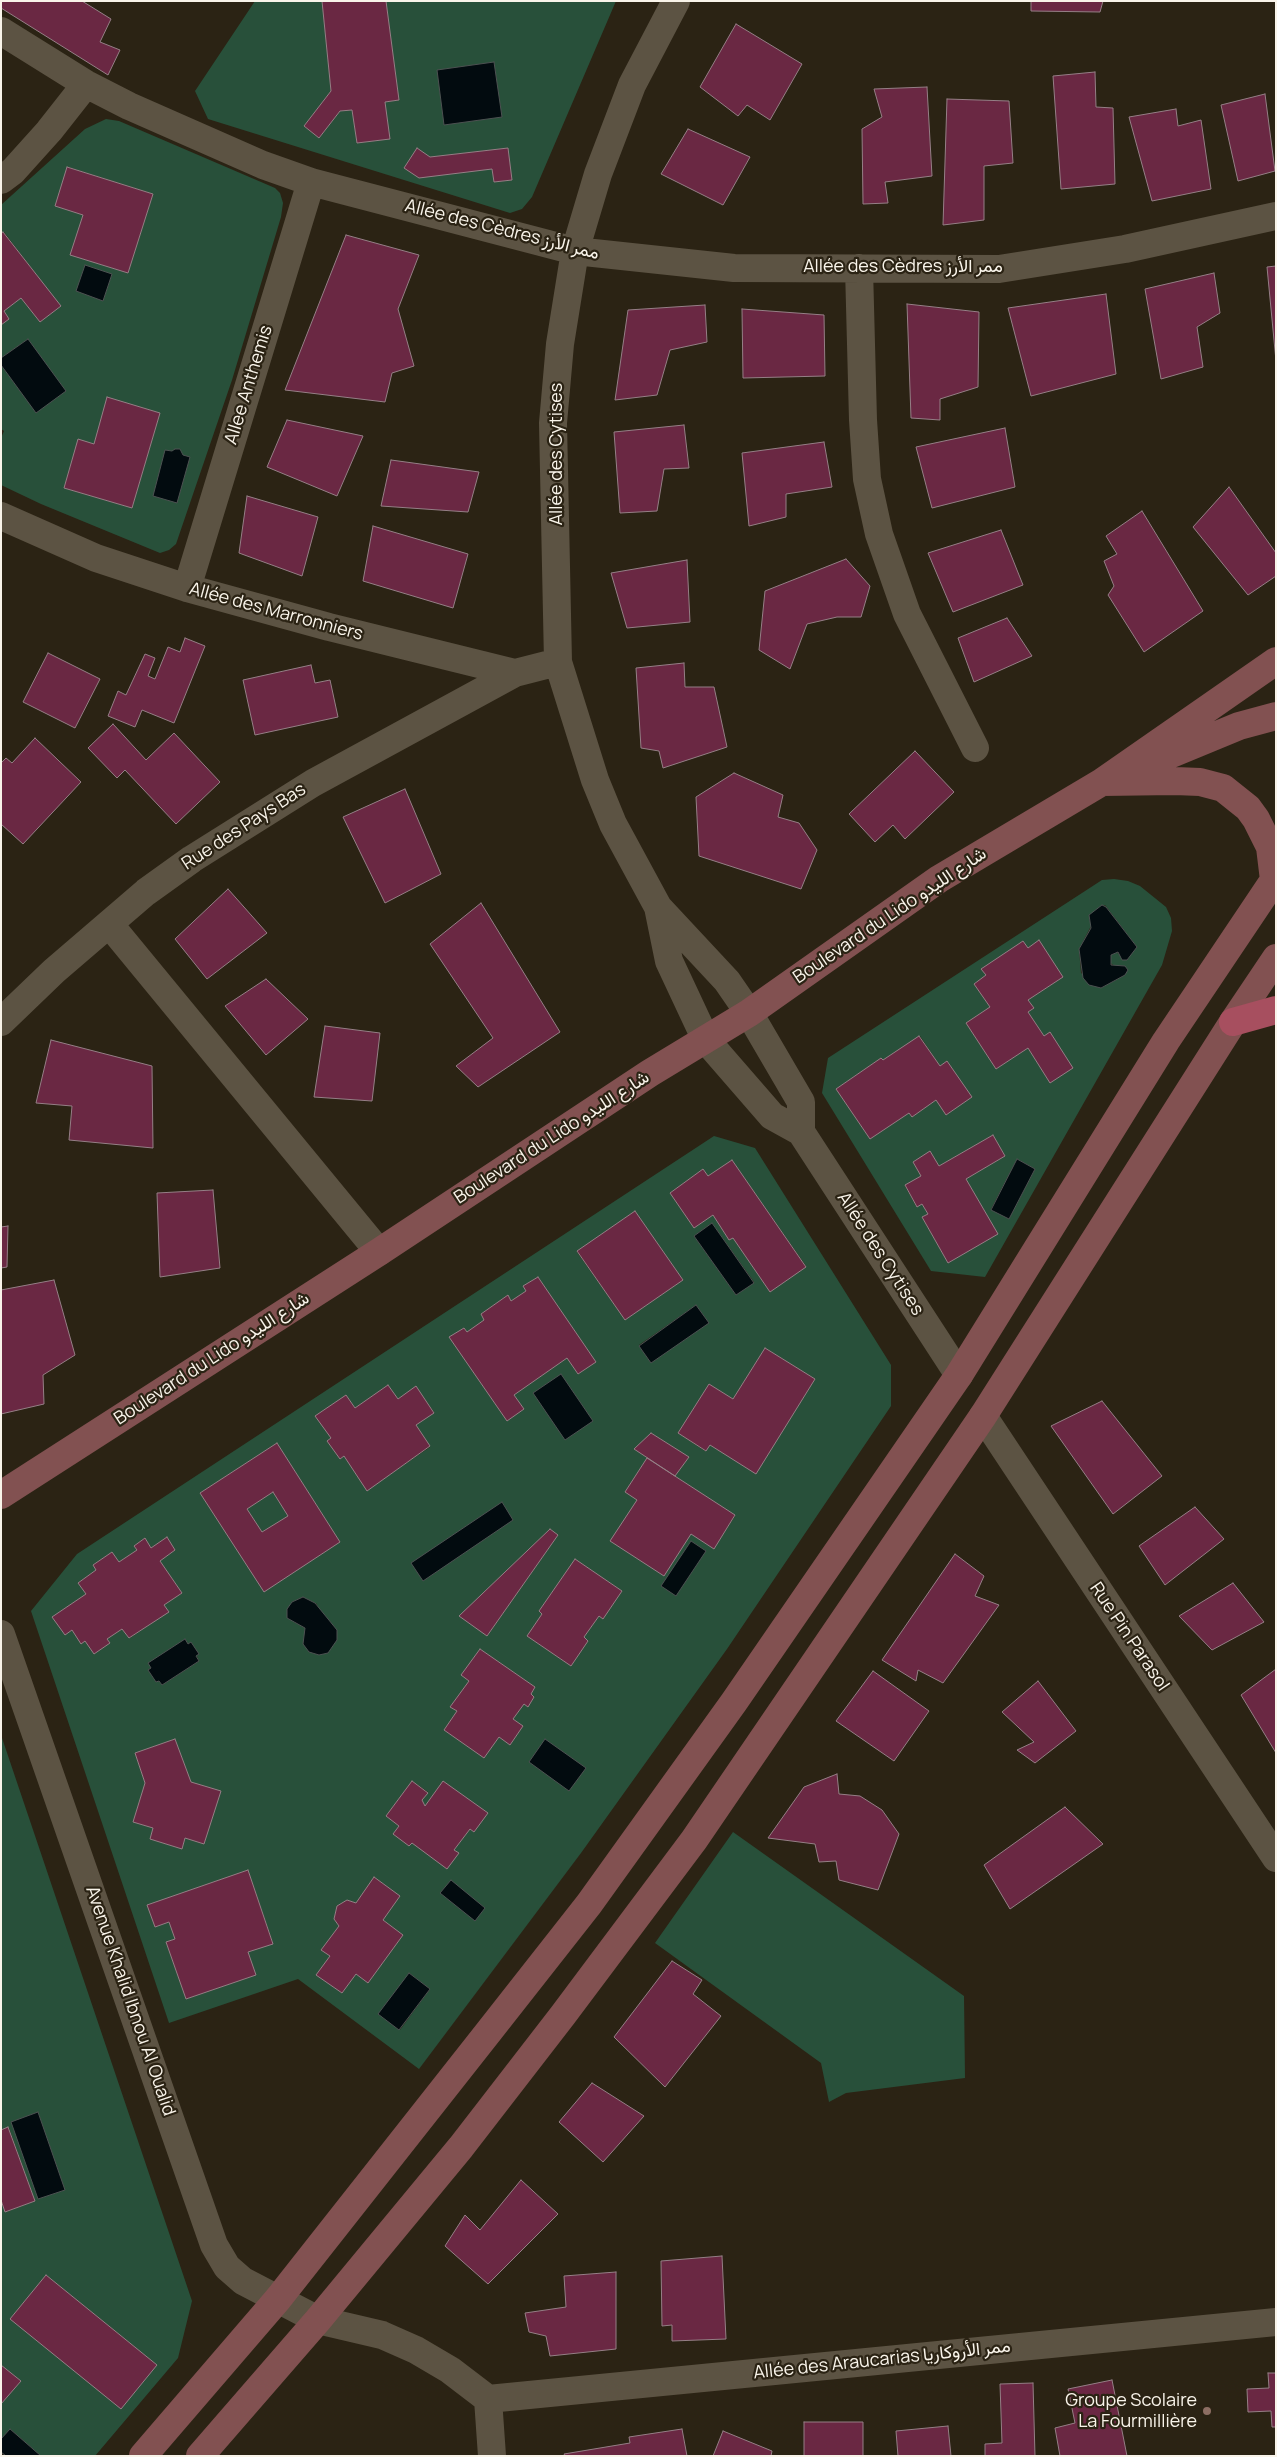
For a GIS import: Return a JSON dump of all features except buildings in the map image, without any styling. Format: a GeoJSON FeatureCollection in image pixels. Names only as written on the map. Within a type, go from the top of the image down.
{"type":"FeatureCollection","features":[{"type":"Feature","properties":{"kind":"main road","name":"Boulevard du Lido شارع الليدو"},"geometry":{"type":"LineString","coordinates":[[1,1495],[379,1252],[650,1073],[749,1013],[939,879],[1102,782],[1276,661]]}},
{"type":"Feature","properties":{"kind":"main road","name":"Boulevard du Lido شارع الليدو"},"geometry":{"type":"LineString","coordinates":[[1102,782],[1240,726],[1276,716]]}},
{"type":"Feature","properties":{"kind":"main road"},"geometry":{"type":"LineString","coordinates":[[143,2456],[278,2299],[589,1904],[740,1694],[959,1375],[1166,1041],[1275,879],[1270,847],[1256,819],[1248,808],[1223,788],[1200,782],[1102,782]]}},
{"type":"Feature","properties":{"kind":"main road"},"geometry":{"type":"LineString","coordinates":[[200,2456],[318,2320],[467,2139],[563,2016],[694,1840],[983,1416],[1233,1022],[1276,958]]}},
{"type":"Feature","properties":{"kind":"main road"},"geometry":{"type":"LineString","coordinates":[[1233,1022],[1276,1010]]}},
{"type":"Feature","properties":{"kind":"street","name":"Allée des Cytises"},"geometry":{"type":"LineString","coordinates":[[676,1],[632,85],[598,174],[575,251],[560,344],[553,423],[558,662],[595,780],[613,824],[658,907],[727,982],[749,1013],[801,1102],[801,1132]]}},
{"type":"Feature","properties":{"kind":"street","name":"Allée des Cèdres ممر الأرز"},"geometry":{"type":"LineString","coordinates":[[1,31],[86,84],[129,106],[263,166],[312,182],[575,251],[734,268],[1000,269],[1124,250],[1276,216]]}},
{"type":"Feature","properties":{"kind":"street"},"geometry":{"type":"LineString","coordinates":[[1,180],[13,171],[49,131],[86,84]]}},
{"type":"Feature","properties":{"kind":"street","name":"Allee Anthemis"},"geometry":{"type":"LineString","coordinates":[[187,588],[312,182]]}},
{"type":"Feature","properties":{"kind":"street"},"geometry":{"type":"LineString","coordinates":[[859,268],[863,420],[867,479],[879,534],[907,614],[975,748]]}},
{"type":"Feature","properties":{"kind":"street","name":"Allée des Marronniers"},"geometry":{"type":"LineString","coordinates":[[1,516],[96,558],[187,588],[329,627],[515,673],[558,662]]}},
{"type":"Feature","properties":{"kind":"street","name":"Rue des Pays Bas"},"geometry":{"type":"LineString","coordinates":[[1,1022],[54,970],[146,892],[192,859],[313,783],[515,673]]}},
{"type":"Feature","properties":{"kind":"street","name":"Allée des Cytises"},"geometry":{"type":"LineString","coordinates":[[658,907],[669,961],[706,1040],[772,1116],[801,1132],[959,1375]]}},
{"type":"Feature","properties":{"kind":"street"},"geometry":{"type":"LineString","coordinates":[[110,924],[349,1218],[379,1252]]}},
{"type":"Feature","properties":{"kind":"street","name":"Rue Pin Parasol"},"geometry":{"type":"LineString","coordinates":[[983,1416],[1276,1858]]}},
{"type":"Feature","properties":{"kind":"street","name":"Avenue Khalid Ibnou Al Oualid"},"geometry":{"type":"LineString","coordinates":[[1,1634],[214,2245],[227,2267],[243,2281],[318,2320],[382,2335],[416,2350],[450,2370],[488,2399]]}},
{"type":"Feature","properties":{"kind":"street","name":"Allée des Araucarias ممر الأروكاريا"},"geometry":{"type":"LineString","coordinates":[[488,2399],[1276,2322]]}},
{"type":"Feature","properties":{"kind":"street"},"geometry":{"type":"LineString","coordinates":[[488,2399],[492,2456]]}},
{"type":"Feature","properties":{"kind":"green space"},"geometry":{"type":"Polygon","coordinates":[[[255,1],[322,1],[331,91],[304,126],[319,138],[340,111],[352,110],[357,143],[389,139],[385,102],[399,100],[386,1],[616,1],[532,197],[522,209],[510,213],[208,119],[195,91],[255,1]],[[508,148],[430,157],[404,168],[492,169],[494,182],[512,180],[508,148]]]}},
{"type":"Feature","properties":{"kind":"green space"},"geometry":{"type":"Polygon","coordinates":[[[106,119],[119,121],[275,188],[280,193],[283,203],[281,217],[232,380],[176,544],[169,550],[160,553],[41,504],[1,485],[1,438],[4,431],[1,429],[1,365],[36,412],[28,339],[1,358],[1,325],[9,319],[4,311],[21,298],[40,322],[60,306],[4,232],[1,233],[1,205],[85,129],[106,119]],[[68,167],[55,206],[83,215],[71,255],[128,273],[153,194],[68,167]],[[108,398],[94,444],[78,440],[64,488],[132,508],[160,413],[108,398]]]}},
{"type":"Feature","properties":{"kind":"green space"},"geometry":{"type":"Polygon","coordinates":[[[1102,880],[1128,881],[1140,886],[1166,907],[1171,918],[1172,931],[1162,965],[985,1277],[931,1271],[822,1093],[828,1058],[1102,880]],[[1105,905],[1089,915],[1091,926],[1079,949],[1081,973],[1101,988],[1125,975],[1118,966],[1109,962],[1111,955],[1116,952],[1120,955],[1137,947],[1105,905]],[[1023,941],[982,969],[986,975],[974,984],[990,1007],[966,1023],[996,1069],[1028,1048],[1050,1082],[1049,1033],[1044,1036],[1028,1012],[1034,1008],[1028,1000],[1063,977],[1039,941],[1028,948],[1023,941]],[[920,1036],[883,1060],[881,1058],[836,1089],[870,1139],[909,1113],[912,1117],[936,1100],[946,1115],[971,1097],[947,1061],[940,1066],[920,1036]],[[993,1135],[939,1166],[930,1152],[913,1162],[921,1176],[905,1186],[916,1206],[922,1204],[928,1214],[922,1217],[948,1263],[997,1234],[966,1179],[1005,1156],[993,1135]],[[1017,1159],[991,1209],[1009,1219],[1035,1169],[1017,1159]]]}},
{"type":"Feature","properties":{"kind":"green space"},"geometry":{"type":"Polygon","coordinates":[[[714,1136],[755,1148],[891,1365],[891,1406],[727,1649],[581,1853],[419,2069],[298,1979],[169,2023],[31,1611],[77,1554],[714,1136]],[[732,1160],[708,1176],[703,1169],[670,1193],[694,1228],[713,1215],[729,1240],[733,1238],[770,1292],[806,1266],[732,1160]],[[635,1211],[577,1252],[625,1320],[683,1280],[635,1211]],[[712,1223],[694,1236],[736,1295],[754,1282],[712,1223]],[[538,1277],[524,1286],[526,1291],[511,1301],[508,1295],[481,1314],[484,1320],[467,1332],[464,1328],[450,1338],[507,1421],[524,1409],[514,1395],[567,1358],[578,1374],[596,1362],[538,1277]],[[696,1305],[639,1345],[651,1363],[708,1322],[696,1305]],[[765,1348],[733,1399],[709,1384],[678,1433],[705,1451],[710,1445],[756,1473],[815,1379],[765,1348]],[[388,1385],[355,1408],[346,1395],[316,1416],[331,1438],[327,1441],[340,1459],[344,1456],[367,1490],[430,1447],[416,1425],[434,1412],[416,1387],[398,1399],[388,1385]],[[651,1433],[635,1449],[647,1458],[625,1492],[714,1548],[735,1516],[675,1476],[689,1457],[651,1433]],[[277,1443],[200,1493],[264,1591],[340,1542],[277,1443]],[[550,1529],[460,1616],[488,1635],[558,1535],[550,1529]],[[167,1537],[151,1548],[145,1538],[134,1546],[137,1550],[119,1562],[112,1552],[93,1565],[96,1570],[78,1583],[86,1594],[53,1617],[65,1634],[72,1630],[81,1643],[85,1641],[94,1654],[110,1643],[107,1639],[122,1629],[130,1638],[168,1612],[164,1605],[182,1593],[160,1561],[175,1550],[167,1537]],[[691,1541],[661,1587],[706,1551],[691,1541]],[[575,1559],[539,1611],[542,1614],[527,1636],[571,1666],[588,1641],[584,1637],[599,1616],[603,1619],[622,1591],[575,1559]],[[303,1597],[292,1602],[294,1622],[305,1628],[313,1653],[324,1654],[317,1604],[303,1597]],[[185,1639],[148,1670],[157,1682],[159,1681],[162,1685],[199,1661],[191,1643],[188,1644],[185,1639]],[[480,1649],[461,1675],[469,1681],[450,1707],[457,1711],[444,1730],[484,1758],[499,1737],[510,1745],[523,1726],[513,1719],[524,1704],[528,1707],[534,1697],[531,1694],[535,1687],[480,1649]],[[175,1739],[135,1753],[145,1783],[133,1822],[153,1828],[150,1839],[182,1849],[185,1838],[204,1844],[220,1792],[191,1782],[175,1739]],[[412,1781],[386,1816],[399,1826],[393,1834],[409,1846],[412,1843],[458,1853],[454,1850],[470,1829],[474,1832],[487,1813],[443,1781],[425,1806],[422,1800],[428,1792],[412,1781]],[[248,1870],[148,1905],[155,1927],[169,1922],[175,1939],[166,1942],[186,1999],[256,1975],[248,1952],[273,1943],[248,1870]],[[374,1877],[356,1903],[347,1900],[337,1906],[334,1919],[339,1926],[321,1950],[330,1956],[317,1975],[342,1993],[356,1974],[368,1983],[403,1935],[383,1920],[400,1896],[374,1877]],[[409,1973],[400,2030],[430,1989],[409,1973]]]}},
{"type":"Feature","properties":{"kind":"green space"},"geometry":{"type":"Polygon","coordinates":[[[273,1492],[288,1516],[262,1532],[247,1509],[273,1492]]]}},
{"type":"Feature","properties":{"kind":"green space"},"geometry":{"type":"Polygon","coordinates":[[[1,1735],[192,2301],[178,2358],[95,2456],[41,2456],[10,2429],[1,2439],[1,2404],[21,2381],[1,2365],[1,2200],[6,2212],[35,2201],[9,2128],[1,2130],[1,1735]],[[46,2275],[11,2318],[157,2365],[46,2275]]]}},
{"type":"Feature","properties":{"kind":"green space"},"geometry":{"type":"Polygon","coordinates":[[[733,1832],[964,1996],[965,2078],[846,2093],[829,2102],[821,2063],[655,1943],[733,1832]]]}},
{"type":"Feature","properties":{"kind":"shaded area"},"geometry":{"type":"Polygon","coordinates":[[[494,62],[502,117],[444,125],[437,70],[494,62]]]}},
{"type":"Feature","properties":{"kind":"shaded area"},"geometry":{"type":"Polygon","coordinates":[[[85,265],[112,274],[103,301],[76,291],[85,265]]]}},
{"type":"Feature","properties":{"kind":"shaded area"},"geometry":{"type":"Polygon","coordinates":[[[28,339],[66,391],[36,413],[1,365],[1,358],[28,339]]]}},
{"type":"Feature","properties":{"kind":"shaded area"},"geometry":{"type":"Polygon","coordinates":[[[180,449],[183,455],[190,457],[177,503],[153,496],[165,450],[172,451],[180,449]]]}},
{"type":"Feature","properties":{"kind":"shaded area"},"geometry":{"type":"Polygon","coordinates":[[[1102,905],[1106,907],[1137,947],[1127,960],[1122,960],[1118,952],[1111,955],[1111,965],[1125,966],[1128,970],[1125,975],[1101,988],[1089,985],[1083,978],[1079,949],[1091,928],[1089,915],[1102,905]]]}},
{"type":"Feature","properties":{"kind":"shaded area"},"geometry":{"type":"Polygon","coordinates":[[[1017,1159],[1035,1169],[1009,1219],[991,1210],[1017,1159]]]}},
{"type":"Feature","properties":{"kind":"shaded area"},"geometry":{"type":"Polygon","coordinates":[[[712,1223],[754,1283],[736,1295],[694,1236],[712,1223]]]}},
{"type":"Feature","properties":{"kind":"shaded area"},"geometry":{"type":"Polygon","coordinates":[[[696,1305],[709,1323],[651,1363],[639,1346],[696,1305]]]}},
{"type":"Feature","properties":{"kind":"shaded area"},"geometry":{"type":"Polygon","coordinates":[[[561,1374],[593,1421],[565,1440],[533,1393],[561,1374]]]}},
{"type":"Feature","properties":{"kind":"shaded area"},"geometry":{"type":"Polygon","coordinates":[[[502,1502],[513,1520],[423,1581],[411,1563],[502,1502]]]}},
{"type":"Feature","properties":{"kind":"shaded area"},"geometry":{"type":"Polygon","coordinates":[[[691,1541],[706,1551],[676,1596],[661,1586],[691,1541]]]}},
{"type":"Feature","properties":{"kind":"shaded area"},"geometry":{"type":"Polygon","coordinates":[[[303,1597],[315,1603],[337,1630],[337,1640],[328,1653],[319,1655],[309,1652],[303,1644],[305,1628],[287,1618],[287,1609],[292,1602],[303,1597]]]}},
{"type":"Feature","properties":{"kind":"shaded area"},"geometry":{"type":"Polygon","coordinates":[[[185,1639],[188,1644],[191,1642],[199,1654],[196,1656],[199,1661],[162,1685],[159,1681],[156,1682],[148,1670],[151,1668],[148,1663],[185,1639]]]}},
{"type":"Feature","properties":{"kind":"shaded area"},"geometry":{"type":"Polygon","coordinates":[[[545,1739],[586,1768],[569,1791],[529,1762],[545,1739]]]}},
{"type":"Feature","properties":{"kind":"shaded area"},"geometry":{"type":"Polygon","coordinates":[[[451,1880],[485,1908],[475,1921],[440,1893],[451,1880]]]}},
{"type":"Feature","properties":{"kind":"shaded area"},"geometry":{"type":"Polygon","coordinates":[[[409,1973],[430,1989],[399,2030],[378,2014],[409,1973]]]}},
{"type":"Feature","properties":{"kind":"shaded area"},"geometry":{"type":"Polygon","coordinates":[[[38,2112],[65,2190],[38,2199],[11,2122],[38,2112]]]}},
{"type":"Feature","properties":{"kind":"shaded area"},"geometry":{"type":"Polygon","coordinates":[[[10,2429],[41,2456],[6,2456],[1,2452],[1,2439],[10,2429]]]}},
{"type":"Feature","properties":{"kind":"place","name":"Groupe Scolaire La Fourmillière"},"geometry":{"type":"Point","coordinates":[1207,2411]}}]}
